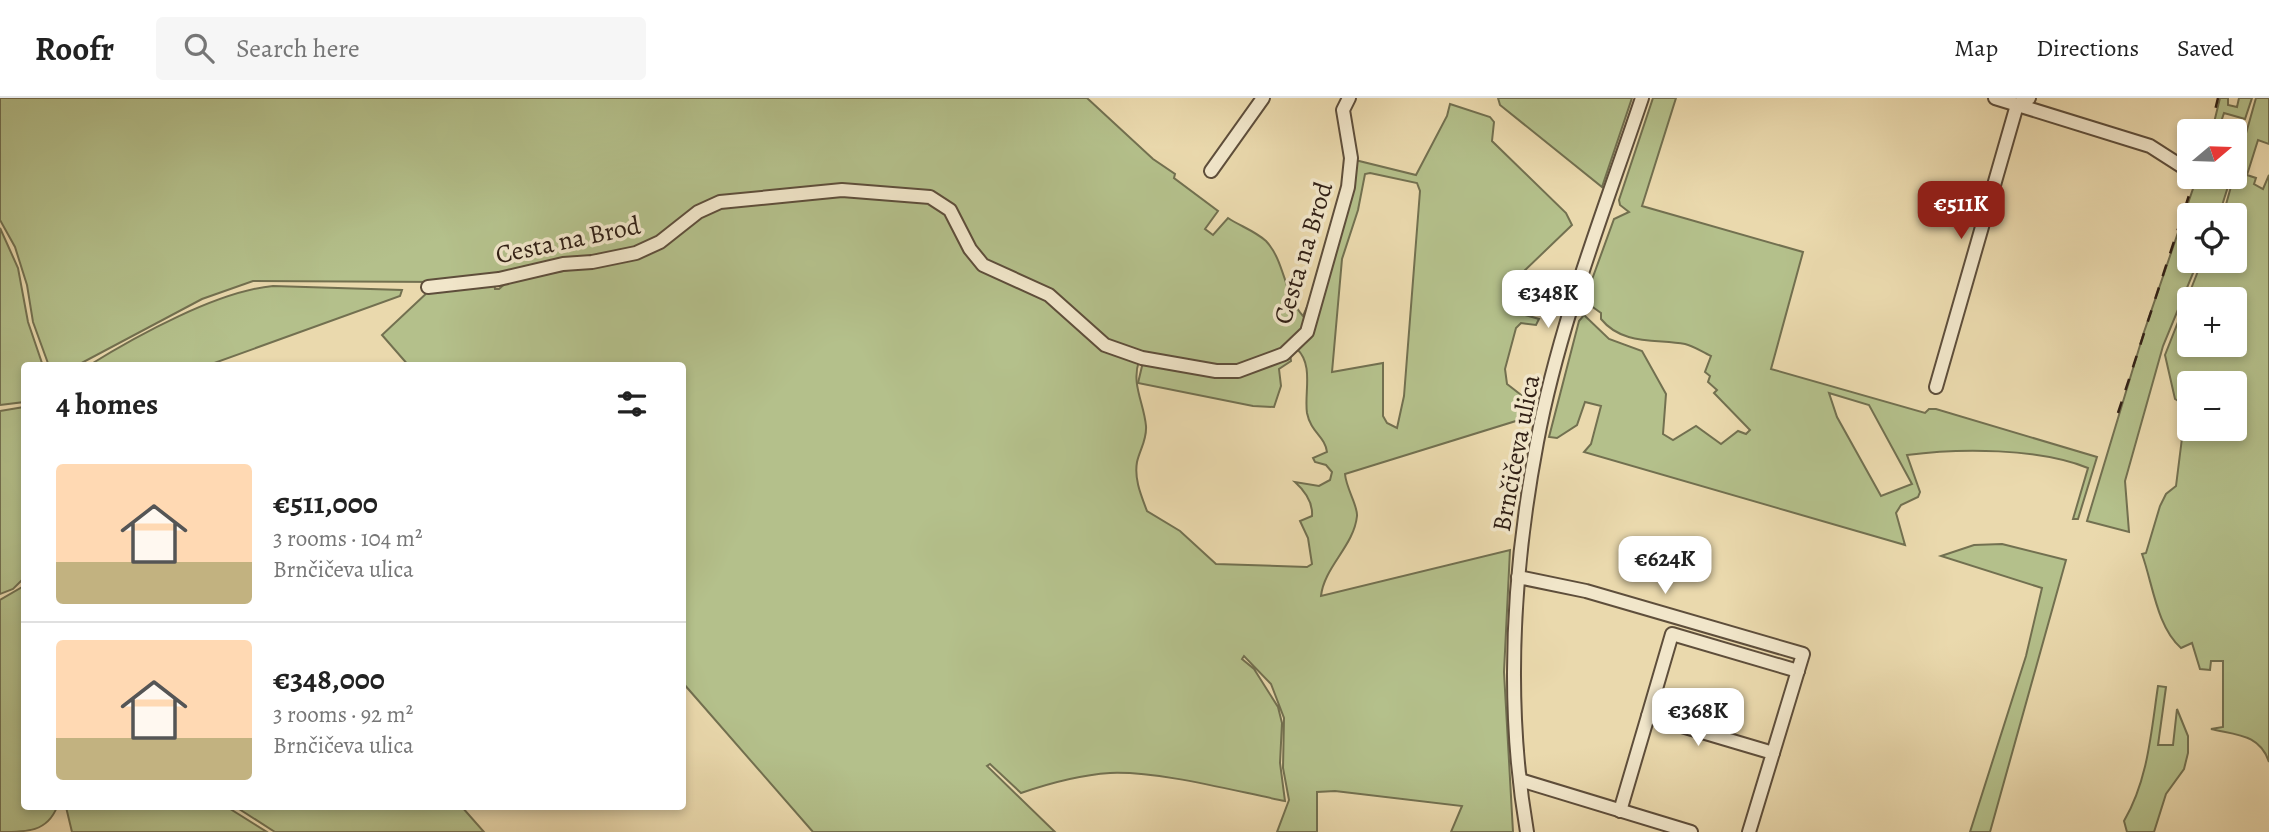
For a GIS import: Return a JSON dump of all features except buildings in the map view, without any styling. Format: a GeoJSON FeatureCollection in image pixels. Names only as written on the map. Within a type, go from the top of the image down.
{"type":"FeatureCollection","features":[{"type":"Feature","properties":{"kind":"street"},"geometry":{"type":"LineString","coordinates":[[1211,171],[1263,98]]}},
{"type":"Feature","properties":{"kind":"street","name":"Cesta na Brod"},"geometry":{"type":"LineString","coordinates":[[428,287],[499,279],[562,264],[593,262],[636,253],[660,242],[698,212],[720,202],[842,190],[930,197],[950,210],[970,249],[983,265],[1049,295],[1105,345],[1142,358],[1216,371],[1238,371],[1284,354],[1307,332],[1348,187],[1351,158],[1343,110],[1349,98]]}},
{"type":"Feature","properties":{"kind":"street","name":"Brnčičeva ulica"},"geometry":{"type":"LineString","coordinates":[[1527,832],[1520,780],[1514,690],[1518,577],[1537,440],[1559,352],[1642,98]]}},
{"type":"Feature","properties":{"kind":"street"},"geometry":{"type":"LineString","coordinates":[[1995,98],[2023,101],[2150,146],[2177,163]]}},
{"type":"Feature","properties":{"kind":"street"},"geometry":{"type":"LineString","coordinates":[[1936,387],[2023,101]]}},
{"type":"Feature","properties":{"kind":"street"},"geometry":{"type":"LineString","coordinates":[[1518,577],[1586,591],[1803,654],[1749,832]]}},
{"type":"Feature","properties":{"kind":"street"},"geometry":{"type":"LineString","coordinates":[[1620,811],[1672,634],[1798,671]]}},
{"type":"Feature","properties":{"kind":"street"},"geometry":{"type":"LineString","coordinates":[[1648,716],[1773,753]]}},
{"type":"Feature","properties":{"kind":"street"},"geometry":{"type":"LineString","coordinates":[[1520,780],[1691,832]]}},
{"type":"Feature","properties":{"kind":"green space"},"geometry":{"type":"Polygon","coordinates":[[[0,98],[1087,98],[1153,159],[1175,174],[1174,178],[1218,211],[1205,229],[1213,235],[1228,218],[1266,241],[1277,258],[1292,298],[1303,316],[1311,298],[1306,326],[1276,355],[1223,368],[1132,353],[1112,345],[1060,299],[988,265],[929,193],[726,197],[660,238],[630,251],[441,282],[253,281],[202,299],[84,362],[48,362],[33,322],[27,285],[15,247],[0,220],[0,98]]]}},
{"type":"Feature","properties":{"kind":"green space"},"geometry":{"type":"Polygon","coordinates":[[[1498,98],[1632,98],[1602,187],[1500,105],[1498,98]]]}},
{"type":"Feature","properties":{"kind":"green space"},"geometry":{"type":"Polygon","coordinates":[[[1653,98],[1676,98],[1642,206],[1803,252],[1771,369],[1925,413],[1929,409],[1936,409],[2097,457],[2078,519],[2073,519],[2088,468],[2068,461],[2023,453],[1951,451],[1907,455],[1920,492],[1918,497],[1901,505],[1896,513],[1905,545],[1584,452],[1591,444],[1601,406],[1585,402],[1577,425],[1557,438],[1549,437],[1579,321],[1584,315],[1609,339],[1642,351],[1666,394],[1663,434],[1673,440],[1696,426],[1721,444],[1738,431],[1746,434],[1750,430],[1714,393],[1717,390],[1708,382],[1710,376],[1705,372],[1711,356],[1685,344],[1640,339],[1619,333],[1609,327],[1601,319],[1601,313],[1587,303],[1586,296],[1614,219],[1629,212],[1620,205],[1619,200],[1653,98]],[[1829,393],[1837,417],[1881,496],[1912,484],[1869,405],[1829,393]]]}},
{"type":"Feature","properties":{"kind":"green space"},"geometry":{"type":"Polygon","coordinates":[[[2220,98],[2228,98],[2228,105],[2237,107],[2239,98],[2252,98],[2245,119],[2224,113],[2222,119],[2215,119],[2220,98]]]}},
{"type":"Feature","properties":{"kind":"green space"},"geometry":{"type":"Polygon","coordinates":[[[2256,98],[2269,98],[2269,144],[2258,140],[2247,175],[2247,130],[2256,98]]]}},
{"type":"Feature","properties":{"kind":"green space"},"geometry":{"type":"Polygon","coordinates":[[[1450,104],[1490,117],[1494,122],[1492,141],[1566,213],[1572,225],[1521,274],[1503,302],[1508,310],[1539,319],[1536,325],[1521,323],[1516,328],[1505,369],[1507,384],[1525,398],[1524,406],[1534,408],[1532,416],[1345,474],[1356,507],[1355,527],[1327,575],[1321,596],[1510,550],[1504,672],[1513,832],[1451,832],[1462,806],[1335,791],[1317,792],[1317,832],[1277,832],[1289,800],[1283,768],[1284,718],[1271,684],[1244,656],[1242,659],[1254,669],[1278,707],[1282,723],[1280,763],[1285,801],[1174,778],[1130,773],[1076,778],[1021,793],[990,764],[987,766],[1055,832],[813,832],[686,686],[686,362],[406,362],[382,335],[430,290],[494,283],[495,289],[499,289],[508,281],[623,260],[706,209],[811,195],[918,199],[946,210],[966,248],[1139,361],[1136,378],[1146,431],[1136,475],[1147,511],[1180,531],[1216,564],[1307,567],[1312,564],[1308,538],[1300,521],[1312,516],[1312,511],[1308,498],[1295,482],[1319,486],[1330,480],[1332,472],[1313,458],[1327,452],[1324,442],[1309,420],[1306,405],[1307,371],[1297,349],[1355,160],[1416,175],[1447,116],[1450,104]],[[1365,174],[1358,210],[1342,259],[1332,372],[1383,363],[1383,416],[1387,423],[1397,428],[1404,396],[1420,191],[1417,183],[1365,174]]]}},
{"type":"Feature","properties":{"kind":"green space"},"geometry":{"type":"Polygon","coordinates":[[[2247,175],[2256,178],[2254,184],[2263,189],[2269,175],[2269,762],[2260,746],[2246,737],[2211,729],[2223,727],[2223,661],[2211,661],[2210,670],[2200,669],[2192,643],[2181,648],[2173,639],[2161,617],[2142,554],[2146,553],[2166,494],[2176,486],[2182,441],[2247,441],[2247,371],[2177,371],[2177,400],[2175,399],[2165,355],[2177,325],[2177,357],[2247,357],[2247,287],[2192,287],[2197,273],[2247,273],[2247,203],[2226,203],[2230,189],[2247,189],[2247,175]]]}},
{"type":"Feature","properties":{"kind":"green space"},"geometry":{"type":"Polygon","coordinates":[[[2193,189],[2227,189],[2223,203],[2188,203],[2193,189]]]}},
{"type":"Feature","properties":{"kind":"green space"},"geometry":{"type":"Polygon","coordinates":[[[0,228],[18,268],[28,322],[42,362],[21,362],[21,402],[0,405],[0,228]]]}},
{"type":"Feature","properties":{"kind":"green space"},"geometry":{"type":"Polygon","coordinates":[[[2177,235],[2177,273],[2193,273],[2187,287],[2177,287],[2177,312],[2163,346],[2125,481],[2129,532],[2087,521],[2144,332],[2177,235]]]}},
{"type":"Feature","properties":{"kind":"green space"},"geometry":{"type":"Polygon","coordinates":[[[273,286],[402,290],[400,296],[217,362],[95,362],[178,317],[228,296],[273,286]]]}},
{"type":"Feature","properties":{"kind":"green space"},"geometry":{"type":"Polygon","coordinates":[[[1290,354],[1291,361],[1279,369],[1281,386],[1274,407],[1253,406],[1138,383],[1143,362],[1206,373],[1290,354]]]}},
{"type":"Feature","properties":{"kind":"green space"},"geometry":{"type":"Polygon","coordinates":[[[21,408],[21,581],[13,589],[0,594],[0,411],[21,408]]]}},
{"type":"Feature","properties":{"kind":"green space"},"geometry":{"type":"Polygon","coordinates":[[[2002,544],[2066,560],[1990,832],[1970,832],[2026,656],[2042,588],[1941,556],[1974,545],[2002,544]]]}},
{"type":"Feature","properties":{"kind":"green space"},"geometry":{"type":"Polygon","coordinates":[[[21,588],[21,810],[56,810],[42,826],[27,831],[0,832],[0,600],[21,588]]]}},
{"type":"Feature","properties":{"kind":"green space"},"geometry":{"type":"Polygon","coordinates":[[[2158,686],[2166,687],[2158,745],[2173,745],[2177,709],[2188,736],[2188,753],[2184,769],[2166,794],[2154,832],[2127,832],[2124,821],[2143,773],[2158,686]]]}},
{"type":"Feature","properties":{"kind":"green space"},"geometry":{"type":"Polygon","coordinates":[[[67,810],[232,810],[267,832],[72,832],[67,810]]]}},
{"type":"Feature","properties":{"kind":"green space"},"geometry":{"type":"Polygon","coordinates":[[[241,810],[465,810],[484,832],[275,832],[241,810]]]}},
{"type":"Feature","properties":{"kind":"railway"},"geometry":{"type":"LineString","coordinates":[[2213,119],[2218,98]]}},
{"type":"Feature","properties":{"kind":"railway"},"geometry":{"type":"LineString","coordinates":[[2118,413],[2191,189]]}}]}
